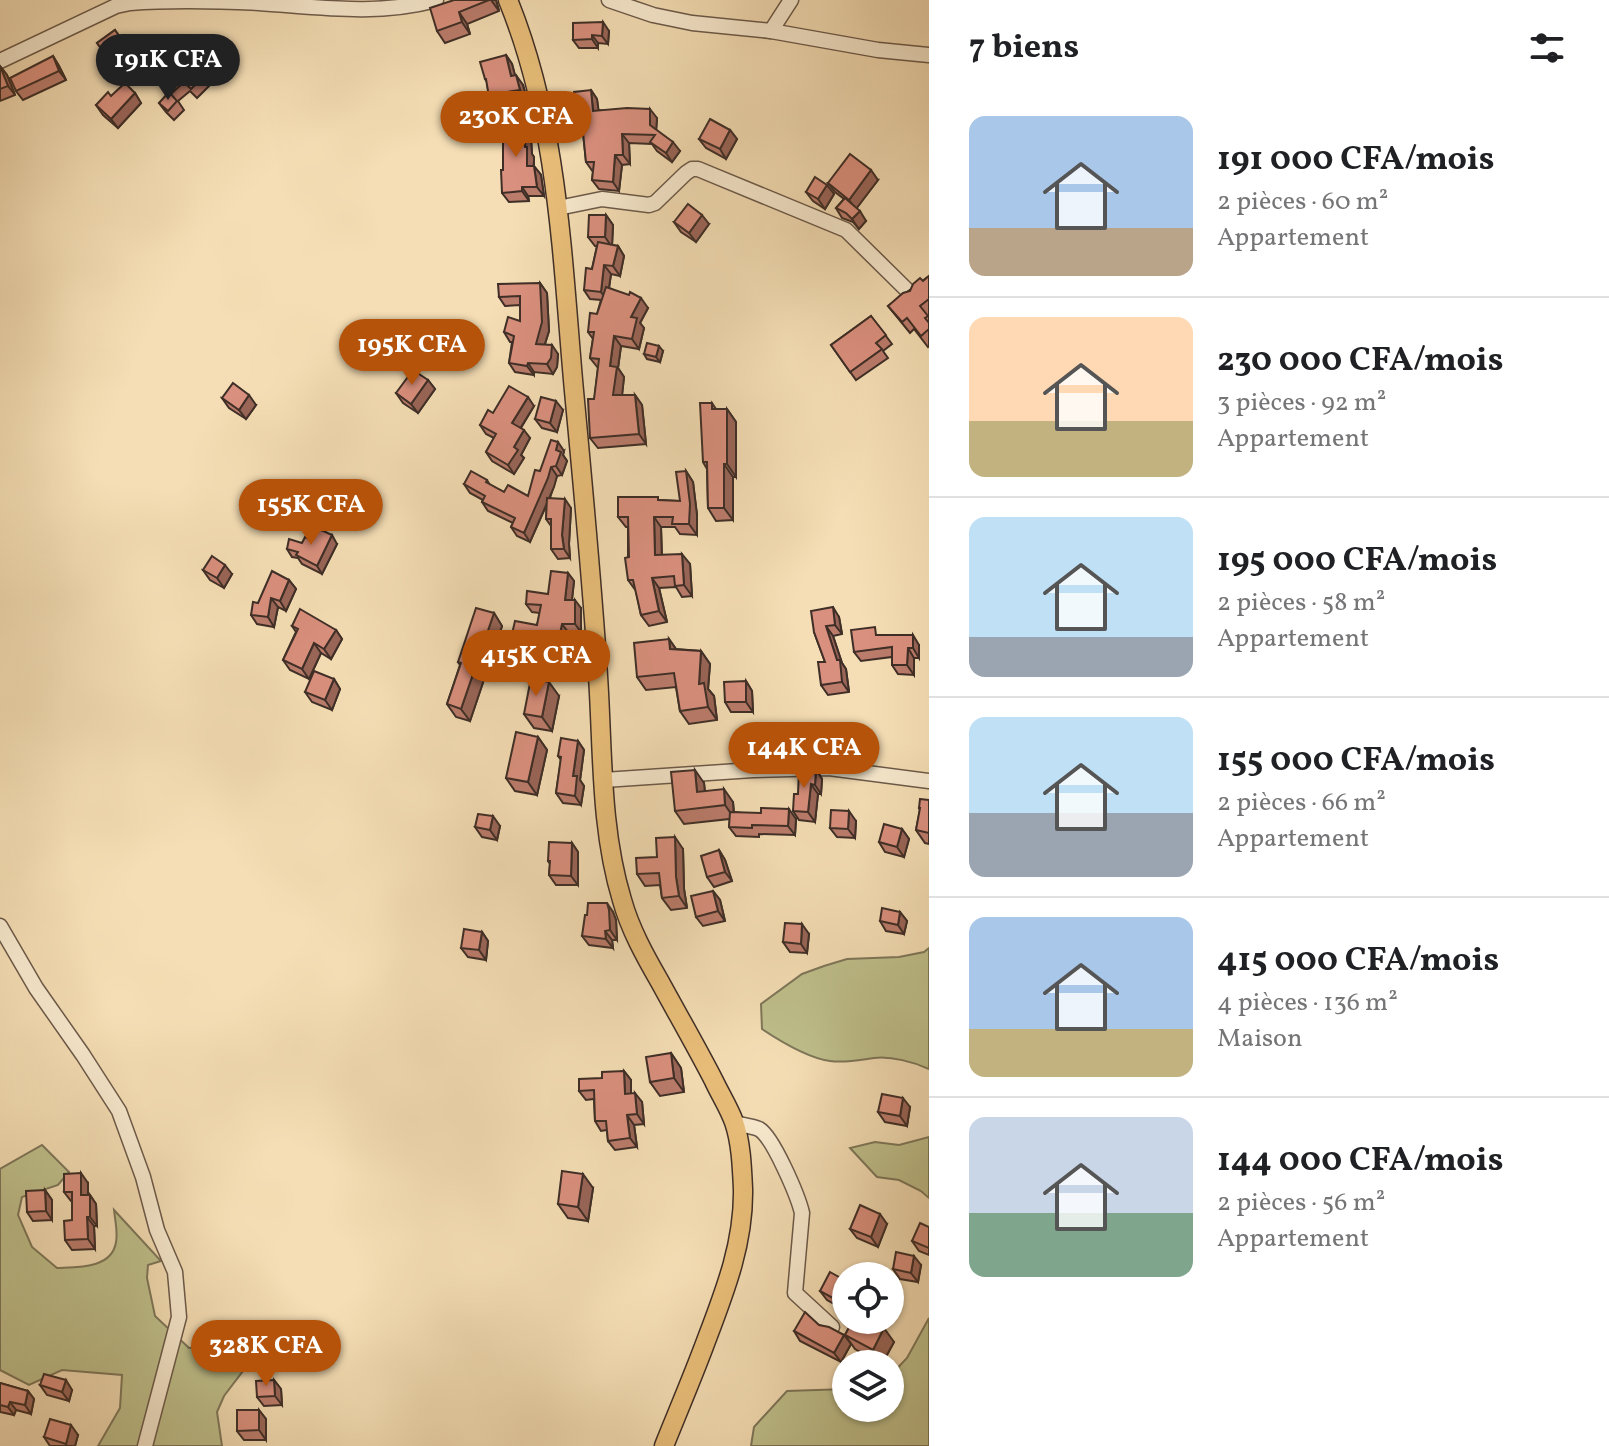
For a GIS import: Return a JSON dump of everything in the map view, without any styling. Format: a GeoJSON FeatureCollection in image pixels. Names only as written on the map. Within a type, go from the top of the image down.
{"type":"FeatureCollection","features":[{"type":"Feature","properties":{"kind":"main road"},"geometry":{"type":"LineString","coordinates":[[508,0],[528,52],[538,90],[558,208],[584,484],[610,853],[622,902],[640,946],[705,1063],[734,1123],[741,1166],[741,1226],[734,1264],[664,1446]]}},
{"type":"Feature","properties":{"kind":"street"},"geometry":{"type":"LineString","coordinates":[[0,61],[116,6],[130,3],[259,3],[367,10],[436,0]]}},
{"type":"Feature","properties":{"kind":"street"},"geometry":{"type":"LineString","coordinates":[[609,0],[653,15],[692,23],[771,31],[878,50],[929,55]]}},
{"type":"Feature","properties":{"kind":"street"},"geometry":{"type":"LineString","coordinates":[[771,31],[791,0]]}},
{"type":"Feature","properties":{"kind":"street"},"geometry":{"type":"LineString","coordinates":[[558,208],[602,199],[649,205],[655,203],[686,173],[698,169],[846,230],[911,294]]}},
{"type":"Feature","properties":{"kind":"street"},"geometry":{"type":"LineString","coordinates":[[604,780],[829,768],[929,781]]}},
{"type":"Feature","properties":{"kind":"street"},"geometry":{"type":"LineString","coordinates":[[0,926],[36,988],[119,1111],[143,1177],[157,1230],[175,1272],[179,1317],[145,1446]]}},
{"type":"Feature","properties":{"kind":"street"},"geometry":{"type":"LineString","coordinates":[[734,1123],[758,1129],[772,1144],[802,1213],[795,1293],[832,1327]]}},
{"type":"Feature","properties":{"kind":"green space"},"geometry":{"type":"Polygon","coordinates":[[[929,948],[929,1069],[888,1058],[830,1061],[795,1048],[762,1029],[761,1004],[802,974],[847,959],[899,957],[929,948]]]}},
{"type":"Feature","properties":{"kind":"green space"},"geometry":{"type":"Polygon","coordinates":[[[929,1137],[929,1198],[899,1180],[877,1177],[850,1148],[875,1142],[899,1145],[929,1137]]]}},
{"type":"Feature","properties":{"kind":"green space"},"geometry":{"type":"Polygon","coordinates":[[[42,1145],[69,1172],[58,1185],[22,1197],[18,1215],[32,1247],[57,1268],[101,1262],[113,1251],[116,1242],[114,1210],[161,1261],[148,1265],[147,1278],[155,1316],[189,1348],[224,1345],[246,1367],[224,1396],[217,1412],[222,1446],[98,1446],[120,1408],[122,1375],[62,1370],[29,1385],[0,1370],[0,1169],[42,1145]]]}},
{"type":"Feature","properties":{"kind":"green space"},"geometry":{"type":"Polygon","coordinates":[[[929,1318],[929,1446],[751,1446],[754,1427],[787,1391],[832,1389],[832,1422],[904,1422],[904,1361],[929,1318]]]}},
{"type":"Feature","properties":{"kind":"building"},"geometry":{"type":"Polygon","coordinates":[[[454,0],[489,0],[459,12],[462,22],[437,31],[430,8],[454,0]]]}},
{"type":"Feature","properties":{"kind":"building"},"geometry":{"type":"Polygon","coordinates":[[[603,22],[602,36],[573,40],[573,23],[603,22]]]}},
{"type":"Feature","properties":{"kind":"building"},"geometry":{"type":"Polygon","coordinates":[[[115,30],[128,49],[111,62],[97,43],[115,30]]]}},
{"type":"Feature","properties":{"kind":"building"},"geometry":{"type":"Polygon","coordinates":[[[506,55],[511,76],[516,75],[520,90],[507,92],[509,100],[490,103],[480,62],[506,55]]]}},
{"type":"Feature","properties":{"kind":"building"},"geometry":{"type":"Polygon","coordinates":[[[53,56],[59,71],[16,91],[10,78],[53,56]]]}},
{"type":"Feature","properties":{"kind":"building"},"geometry":{"type":"Polygon","coordinates":[[[181,60],[203,77],[191,89],[184,82],[172,93],[156,76],[166,67],[170,71],[181,60]]]}},
{"type":"Feature","properties":{"kind":"building"},"geometry":{"type":"Polygon","coordinates":[[[0,66],[8,86],[0,89],[0,66]]]}},
{"type":"Feature","properties":{"kind":"building"},"geometry":{"type":"Polygon","coordinates":[[[125,83],[135,93],[111,119],[96,105],[108,92],[111,96],[125,83]]]}},
{"type":"Feature","properties":{"kind":"building"},"geometry":{"type":"Polygon","coordinates":[[[591,90],[593,111],[650,109],[650,125],[673,142],[666,153],[650,142],[655,135],[622,134],[623,155],[615,155],[613,182],[592,180],[594,162],[586,162],[581,113],[576,114],[574,92],[591,90]]]}},
{"type":"Feature","properties":{"kind":"building"},"geometry":{"type":"Polygon","coordinates":[[[169,92],[177,101],[168,111],[159,103],[169,92]]]}},
{"type":"Feature","properties":{"kind":"building"},"geometry":{"type":"Polygon","coordinates":[[[710,119],[730,130],[720,149],[699,139],[710,119]]]}},
{"type":"Feature","properties":{"kind":"building"},"geometry":{"type":"Polygon","coordinates":[[[526,121],[527,166],[534,166],[537,187],[522,187],[522,191],[502,193],[503,122],[526,121]]]}},
{"type":"Feature","properties":{"kind":"building"},"geometry":{"type":"Polygon","coordinates":[[[850,154],[871,170],[849,200],[828,183],[850,154]]]}},
{"type":"Feature","properties":{"kind":"building"},"geometry":{"type":"Polygon","coordinates":[[[815,177],[827,185],[818,199],[806,192],[815,177]]]}},
{"type":"Feature","properties":{"kind":"building"},"geometry":{"type":"Polygon","coordinates":[[[845,198],[860,211],[852,219],[836,208],[845,198]]]}},
{"type":"Feature","properties":{"kind":"building"},"geometry":{"type":"Polygon","coordinates":[[[688,204],[702,215],[689,233],[674,222],[688,204]]]}},
{"type":"Feature","properties":{"kind":"building"},"geometry":{"type":"Polygon","coordinates":[[[589,215],[606,215],[605,237],[588,237],[589,215]]]}},
{"type":"Feature","properties":{"kind":"building"},"geometry":{"type":"Polygon","coordinates":[[[598,242],[618,246],[613,266],[604,265],[601,292],[584,290],[586,268],[592,269],[598,242]]]}},
{"type":"Feature","properties":{"kind":"building"},"geometry":{"type":"Polygon","coordinates":[[[929,276],[929,299],[920,306],[928,316],[925,318],[929,329],[921,336],[907,318],[902,322],[888,306],[910,291],[920,278],[923,281],[929,276]]]}},
{"type":"Feature","properties":{"kind":"building"},"geometry":{"type":"Polygon","coordinates":[[[540,283],[542,322],[536,344],[552,345],[551,358],[547,364],[528,363],[527,366],[509,363],[514,336],[504,332],[508,317],[520,321],[520,296],[499,297],[498,284],[540,283]]]}},
{"type":"Feature","properties":{"kind":"building"},"geometry":{"type":"Polygon","coordinates":[[[606,287],[629,295],[630,292],[641,298],[631,317],[637,318],[632,339],[614,336],[610,366],[617,367],[613,395],[635,395],[639,434],[590,438],[588,399],[594,399],[599,359],[590,358],[594,332],[588,332],[590,313],[597,314],[606,287]]]}},
{"type":"Feature","properties":{"kind":"building"},"geometry":{"type":"Polygon","coordinates":[[[871,316],[886,335],[876,343],[882,349],[850,372],[831,345],[871,316]]]}},
{"type":"Feature","properties":{"kind":"building"},"geometry":{"type":"Polygon","coordinates":[[[647,343],[659,346],[656,357],[644,354],[647,343]]]}},
{"type":"Feature","properties":{"kind":"building"},"geometry":{"type":"Polygon","coordinates":[[[413,370],[428,380],[411,404],[396,393],[413,370]]]}},
{"type":"Feature","properties":{"kind":"building"},"geometry":{"type":"Polygon","coordinates":[[[233,383],[249,395],[239,410],[222,398],[233,383]]]}},
{"type":"Feature","properties":{"kind":"building"},"geometry":{"type":"Polygon","coordinates":[[[509,386],[528,397],[512,423],[524,430],[514,447],[518,450],[508,465],[486,452],[496,434],[480,425],[488,410],[493,413],[509,386]]]}},
{"type":"Feature","properties":{"kind":"building"},"geometry":{"type":"Polygon","coordinates":[[[541,397],[556,401],[550,423],[535,419],[541,397]]]}},
{"type":"Feature","properties":{"kind":"building"},"geometry":{"type":"Polygon","coordinates":[[[700,403],[712,403],[712,409],[727,409],[724,508],[708,508],[707,462],[703,462],[700,403]]]}},
{"type":"Feature","properties":{"kind":"building"},"geometry":{"type":"Polygon","coordinates":[[[551,440],[558,442],[556,450],[561,452],[556,466],[551,467],[524,533],[511,527],[515,518],[482,502],[485,496],[464,484],[471,471],[504,492],[508,485],[528,496],[535,470],[540,471],[551,440]]]}},
{"type":"Feature","properties":{"kind":"building"},"geometry":{"type":"Polygon","coordinates":[[[686,471],[689,524],[672,524],[673,517],[654,517],[655,555],[682,554],[684,585],[675,586],[674,576],[652,578],[659,611],[641,615],[633,580],[628,580],[625,558],[629,557],[628,517],[618,517],[618,497],[658,497],[658,500],[680,501],[676,472],[686,471]]]}},
{"type":"Feature","properties":{"kind":"building"},"geometry":{"type":"Polygon","coordinates":[[[547,498],[565,499],[564,549],[551,549],[551,519],[546,519],[547,498]]]}},
{"type":"Feature","properties":{"kind":"building"},"geometry":{"type":"Polygon","coordinates":[[[317,528],[332,535],[317,566],[296,555],[298,552],[287,549],[289,539],[302,543],[305,537],[311,540],[317,528]]]}},
{"type":"Feature","properties":{"kind":"building"},"geometry":{"type":"Polygon","coordinates":[[[212,556],[225,565],[217,578],[203,570],[212,556]]]}},
{"type":"Feature","properties":{"kind":"building"},"geometry":{"type":"Polygon","coordinates":[[[272,571],[289,580],[280,601],[271,598],[268,617],[251,615],[253,602],[258,603],[272,571]]]}},
{"type":"Feature","properties":{"kind":"building"},"geometry":{"type":"Polygon","coordinates":[[[551,571],[568,573],[565,600],[575,600],[575,624],[562,624],[559,639],[512,634],[515,621],[537,625],[541,605],[526,604],[527,591],[548,594],[551,571]]]}},
{"type":"Feature","properties":{"kind":"building"},"geometry":{"type":"Polygon","coordinates":[[[833,607],[835,625],[826,626],[837,660],[840,660],[842,682],[821,685],[818,662],[825,662],[814,632],[811,611],[833,607]]]}},
{"type":"Feature","properties":{"kind":"building"},"geometry":{"type":"Polygon","coordinates":[[[476,608],[494,613],[461,709],[447,704],[476,608]]]}},
{"type":"Feature","properties":{"kind":"building"},"geometry":{"type":"Polygon","coordinates":[[[300,609],[336,630],[324,649],[314,643],[302,669],[283,660],[298,629],[292,626],[300,609]]]}},
{"type":"Feature","properties":{"kind":"building"},"geometry":{"type":"Polygon","coordinates":[[[875,627],[876,635],[913,635],[913,648],[908,648],[907,665],[892,665],[892,647],[854,652],[851,630],[875,627]]]}},
{"type":"Feature","properties":{"kind":"building"},"geometry":{"type":"Polygon","coordinates":[[[669,639],[670,649],[701,651],[699,684],[704,683],[708,707],[680,711],[674,673],[637,677],[634,643],[669,639]]]}},
{"type":"Feature","properties":{"kind":"building"},"geometry":{"type":"Polygon","coordinates":[[[314,671],[334,679],[325,700],[305,692],[314,671]]]}},
{"type":"Feature","properties":{"kind":"building"},"geometry":{"type":"Polygon","coordinates":[[[531,678],[549,682],[542,717],[524,714],[531,678]]]}},
{"type":"Feature","properties":{"kind":"building"},"geometry":{"type":"Polygon","coordinates":[[[746,681],[746,702],[725,702],[724,682],[746,681]]]}},
{"type":"Feature","properties":{"kind":"building"},"geometry":{"type":"Polygon","coordinates":[[[516,732],[538,737],[528,782],[506,778],[516,732]]]}},
{"type":"Feature","properties":{"kind":"building"},"geometry":{"type":"Polygon","coordinates":[[[561,738],[578,741],[573,776],[577,776],[575,796],[556,793],[561,738]]]}},
{"type":"Feature","properties":{"kind":"building"},"geometry":{"type":"Polygon","coordinates":[[[799,769],[816,769],[808,812],[793,811],[794,794],[798,794],[799,769]]]}},
{"type":"Feature","properties":{"kind":"building"},"geometry":{"type":"Polygon","coordinates":[[[695,770],[697,792],[724,789],[725,805],[675,811],[671,772],[695,770]]]}},
{"type":"Feature","properties":{"kind":"building"},"geometry":{"type":"Polygon","coordinates":[[[920,799],[929,800],[929,833],[916,830],[920,799]]]}},
{"type":"Feature","properties":{"kind":"building"},"geometry":{"type":"Polygon","coordinates":[[[761,808],[789,809],[788,826],[729,827],[730,812],[761,813],[761,808]]]}},
{"type":"Feature","properties":{"kind":"building"},"geometry":{"type":"Polygon","coordinates":[[[831,810],[849,811],[848,829],[830,828],[831,810]]]}},
{"type":"Feature","properties":{"kind":"building"},"geometry":{"type":"Polygon","coordinates":[[[478,814],[493,816],[490,830],[475,827],[478,814]]]}},
{"type":"Feature","properties":{"kind":"building"},"geometry":{"type":"Polygon","coordinates":[[[884,824],[902,829],[897,847],[879,842],[884,824]]]}},
{"type":"Feature","properties":{"kind":"building"},"geometry":{"type":"Polygon","coordinates":[[[675,837],[679,896],[662,898],[659,873],[637,874],[636,858],[657,857],[656,838],[675,837]]]}},
{"type":"Feature","properties":{"kind":"building"},"geometry":{"type":"Polygon","coordinates":[[[549,842],[572,843],[571,876],[549,875],[549,842]]]}},
{"type":"Feature","properties":{"kind":"building"},"geometry":{"type":"Polygon","coordinates":[[[719,850],[725,872],[707,877],[701,856],[719,850]]]}},
{"type":"Feature","properties":{"kind":"building"},"geometry":{"type":"Polygon","coordinates":[[[713,891],[718,911],[696,917],[691,896],[713,891]]]}},
{"type":"Feature","properties":{"kind":"building"},"geometry":{"type":"Polygon","coordinates":[[[588,903],[607,903],[610,930],[605,931],[606,939],[582,936],[588,903]]]}},
{"type":"Feature","properties":{"kind":"building"},"geometry":{"type":"Polygon","coordinates":[[[882,908],[900,912],[898,925],[880,921],[882,908]]]}},
{"type":"Feature","properties":{"kind":"building"},"geometry":{"type":"Polygon","coordinates":[[[785,923],[802,924],[801,944],[783,942],[785,923]]]}},
{"type":"Feature","properties":{"kind":"building"},"geometry":{"type":"Polygon","coordinates":[[[464,929],[482,932],[479,950],[461,948],[464,929]]]}},
{"type":"Feature","properties":{"kind":"building"},"geometry":{"type":"Polygon","coordinates":[[[671,1053],[674,1078],[650,1082],[646,1057],[671,1053]]]}},
{"type":"Feature","properties":{"kind":"building"},"geometry":{"type":"Polygon","coordinates":[[[624,1071],[625,1094],[635,1093],[637,1114],[627,1115],[630,1138],[608,1141],[606,1121],[595,1121],[594,1090],[579,1091],[579,1079],[602,1078],[602,1072],[624,1071]]]}},
{"type":"Feature","properties":{"kind":"building"},"geometry":{"type":"Polygon","coordinates":[[[882,1094],[903,1098],[900,1116],[878,1112],[882,1094]]]}},
{"type":"Feature","properties":{"kind":"building"},"geometry":{"type":"Polygon","coordinates":[[[562,1171],[583,1174],[578,1207],[558,1204],[562,1171]]]}},
{"type":"Feature","properties":{"kind":"building"},"geometry":{"type":"Polygon","coordinates":[[[81,1173],[81,1195],[90,1195],[88,1239],[65,1240],[64,1221],[72,1220],[72,1192],[64,1192],[64,1174],[81,1173]]]}},
{"type":"Feature","properties":{"kind":"building"},"geometry":{"type":"Polygon","coordinates":[[[45,1190],[46,1211],[27,1212],[26,1191],[45,1190]]]}},
{"type":"Feature","properties":{"kind":"building"},"geometry":{"type":"Polygon","coordinates":[[[860,1205],[880,1214],[871,1237],[850,1229],[860,1205]]]}},
{"type":"Feature","properties":{"kind":"building"},"geometry":{"type":"Polygon","coordinates":[[[920,1223],[929,1227],[929,1248],[912,1241],[920,1223]]]}},
{"type":"Feature","properties":{"kind":"building"},"geometry":{"type":"Polygon","coordinates":[[[896,1252],[914,1256],[911,1273],[904,1271],[904,1262],[894,1262],[896,1252]]]}},
{"type":"Feature","properties":{"kind":"building"},"geometry":{"type":"Polygon","coordinates":[[[830,1272],[832,1273],[832,1298],[820,1291],[830,1272]]]}},
{"type":"Feature","properties":{"kind":"building"},"geometry":{"type":"Polygon","coordinates":[[[805,1312],[819,1325],[832,1329],[832,1334],[844,1335],[832,1352],[794,1331],[805,1312]]]}},
{"type":"Feature","properties":{"kind":"building"},"geometry":{"type":"Polygon","coordinates":[[[846,1334],[881,1334],[873,1350],[846,1334]]]}},
{"type":"Feature","properties":{"kind":"building"},"geometry":{"type":"Polygon","coordinates":[[[44,1374],[66,1380],[62,1392],[40,1385],[44,1374]]]}},
{"type":"Feature","properties":{"kind":"building"},"geometry":{"type":"Polygon","coordinates":[[[274,1380],[275,1396],[257,1397],[256,1381],[274,1380]]]}},
{"type":"Feature","properties":{"kind":"building"},"geometry":{"type":"Polygon","coordinates":[[[0,1383],[28,1391],[25,1405],[10,1402],[8,1407],[0,1405],[0,1383]]]}},
{"type":"Feature","properties":{"kind":"building"},"geometry":{"type":"Polygon","coordinates":[[[237,1410],[259,1410],[259,1430],[237,1431],[237,1410]]]}},
{"type":"Feature","properties":{"kind":"building"},"geometry":{"type":"Polygon","coordinates":[[[50,1419],[71,1425],[66,1444],[44,1437],[50,1419]]]}}]}
